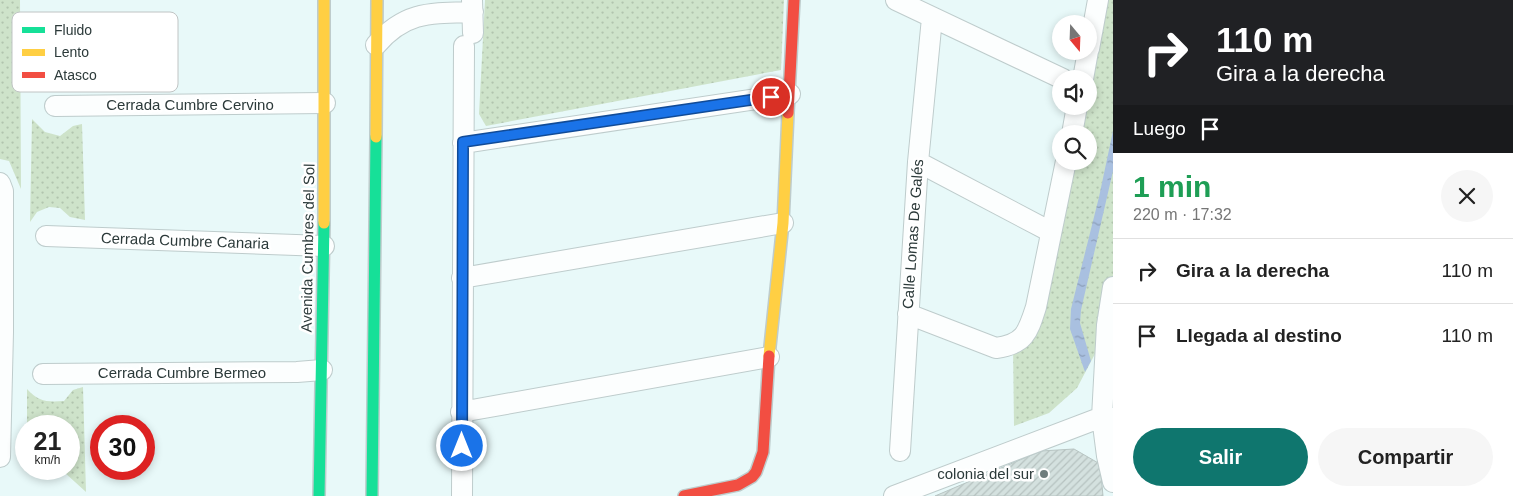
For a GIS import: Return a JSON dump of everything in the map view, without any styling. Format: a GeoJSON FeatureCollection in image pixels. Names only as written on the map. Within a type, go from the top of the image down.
{"type":"FeatureCollection","features":[{"type":"Feature","properties":{"kind":"main road","name":"Avenida Cumbres del Sol"},"geometry":{"type":"LineString","coordinates":[[320,496],[324,246],[324,0]]}},
{"type":"Feature","properties":{"kind":"main road"},"geometry":{"type":"LineString","coordinates":[[372,496],[377,0]]}},
{"type":"Feature","properties":{"kind":"main road"},"geometry":{"type":"LineString","coordinates":[[684,496],[739,485],[753,477],[760,464],[763,452],[783,223],[794,0]]}},
{"type":"Feature","properties":{"kind":"street"},"geometry":{"type":"LineString","coordinates":[[896,0],[1052,74]]}},
{"type":"Feature","properties":{"kind":"street"},"geometry":{"type":"LineString","coordinates":[[1095,15],[1098,0]]}},
{"type":"Feature","properties":{"kind":"street"},"geometry":{"type":"LineString","coordinates":[[376,45],[387,32],[418,8],[436,13],[472,6],[468,40],[463,142],[462,496]]}},
{"type":"Feature","properties":{"kind":"street","name":"Calle Lomas De Galés"},"geometry":{"type":"LineString","coordinates":[[900,451],[918,162],[932,18]]}},
{"type":"Feature","properties":{"kind":"street"},"geometry":{"type":"LineString","coordinates":[[463,142],[790,94]]}},
{"type":"Feature","properties":{"kind":"street","name":"Cerrada Cumbre Cervino"},"geometry":{"type":"LineString","coordinates":[[55,106],[325,104]]}},
{"type":"Feature","properties":{"kind":"street"},"geometry":{"type":"LineString","coordinates":[[918,162],[1051,232]]}},
{"type":"Feature","properties":{"kind":"street"},"geometry":{"type":"LineString","coordinates":[[908,314],[996,348],[1018,342],[1028,330],[1036,307],[1064,170]]}},
{"type":"Feature","properties":{"kind":"street"},"geometry":{"type":"LineString","coordinates":[[0,183],[3,191],[0,457]]}},
{"type":"Feature","properties":{"kind":"street"},"geometry":{"type":"LineString","coordinates":[[462,278],[783,223]]}},
{"type":"Feature","properties":{"kind":"street","name":"Cerrada Cumbre Canaria"},"geometry":{"type":"LineString","coordinates":[[46,236],[324,246]]}},
{"type":"Feature","properties":{"kind":"street"},"geometry":{"type":"LineString","coordinates":[[1113,286],[1107,333],[1107,456],[1113,482]]}},
{"type":"Feature","properties":{"kind":"street"},"geometry":{"type":"LineString","coordinates":[[462,412],[770,357]]}},
{"type":"Feature","properties":{"kind":"street","name":"Cerrada Cumbre Bermeo"},"geometry":{"type":"LineString","coordinates":[[43,374],[297,372],[322,370]]}},
{"type":"Feature","properties":{"kind":"street"},"geometry":{"type":"LineString","coordinates":[[894,496],[1107,417]]}},
{"type":"Feature","properties":{"kind":"green space"},"geometry":{"type":"Polygon","coordinates":[[[0,0],[20,0],[20,12],[12,12],[12,92],[20,92],[21,189],[9,161],[0,159],[0,0]]]}},
{"type":"Feature","properties":{"kind":"green space"},"geometry":{"type":"Polygon","coordinates":[[[485,0],[784,0],[781,70],[486,126],[479,114],[485,0]]]}},
{"type":"Feature","properties":{"kind":"green space"},"geometry":{"type":"Polygon","coordinates":[[[1098,0],[1113,0],[1113,287],[1096,352],[1077,388],[1049,413],[1014,426],[1013,344],[1028,330],[1064,170],[1097,170],[1097,125],[1074,125],[1075,115],[1097,115],[1097,70],[1090,70],[1091,60],[1098,60],[1098,15],[1096,15],[1098,0]]]}},
{"type":"Feature","properties":{"kind":"green space"},"geometry":{"type":"Polygon","coordinates":[[[32,119],[45,132],[60,136],[73,126],[82,124],[85,220],[70,217],[60,208],[49,207],[37,212],[30,222],[32,119]]]}},
{"type":"Feature","properties":{"kind":"green space"},"geometry":{"type":"Polygon","coordinates":[[[83,387],[86,492],[73,480],[80,480],[80,415],[27,415],[27,389],[39,399],[48,401],[64,401],[73,390],[83,387]]]}},
{"type":"Feature","properties":{"kind":"water"},"geometry":{"type":"Polygon","coordinates":[[[1113,131],[1113,171],[1081,310],[1080,323],[1091,361],[1085,372],[1070,329],[1071,309],[1099,197],[1113,131]]]}},
{"type":"Feature","properties":{"kind":"building","name":"colonia del sur"},"geometry":{"type":"Polygon","coordinates":[[[1074,449],[1100,464],[1103,496],[935,496],[1041,451],[1074,449]]]}},
{"type":"Feature","properties":{"kind":"traffic: fast"},"geometry":{"type":"LineString","coordinates":[[372,496],[376,137]]}},
{"type":"Feature","properties":{"kind":"traffic: fast"},"geometry":{"type":"LineString","coordinates":[[319,496],[324,223]]}},
{"type":"Feature","properties":{"kind":"traffic: slow"},"geometry":{"type":"LineString","coordinates":[[324,0],[324,223]]}},
{"type":"Feature","properties":{"kind":"traffic: slow"},"geometry":{"type":"LineString","coordinates":[[376,137],[377,0]]}},
{"type":"Feature","properties":{"kind":"traffic: slow"},"geometry":{"type":"LineString","coordinates":[[769,356],[783,223],[788,113]]}},
{"type":"Feature","properties":{"kind":"traffic: jam"},"geometry":{"type":"LineString","coordinates":[[788,113],[794,0]]}},
{"type":"Feature","properties":{"kind":"traffic: jam"},"geometry":{"type":"LineString","coordinates":[[684,496],[738,485],[752,477],[756,472],[763,452],[769,356]]}},
{"type":"Feature","properties":{"kind":"place","name":"colonia del sur"},"geometry":{"type":"Point","coordinates":[1044,474]}},
{"type":"Feature","properties":{"kind":"route"},"geometry":{"type":"LineString","coordinates":[[462,446],[463,142],[771,97]]}}]}
